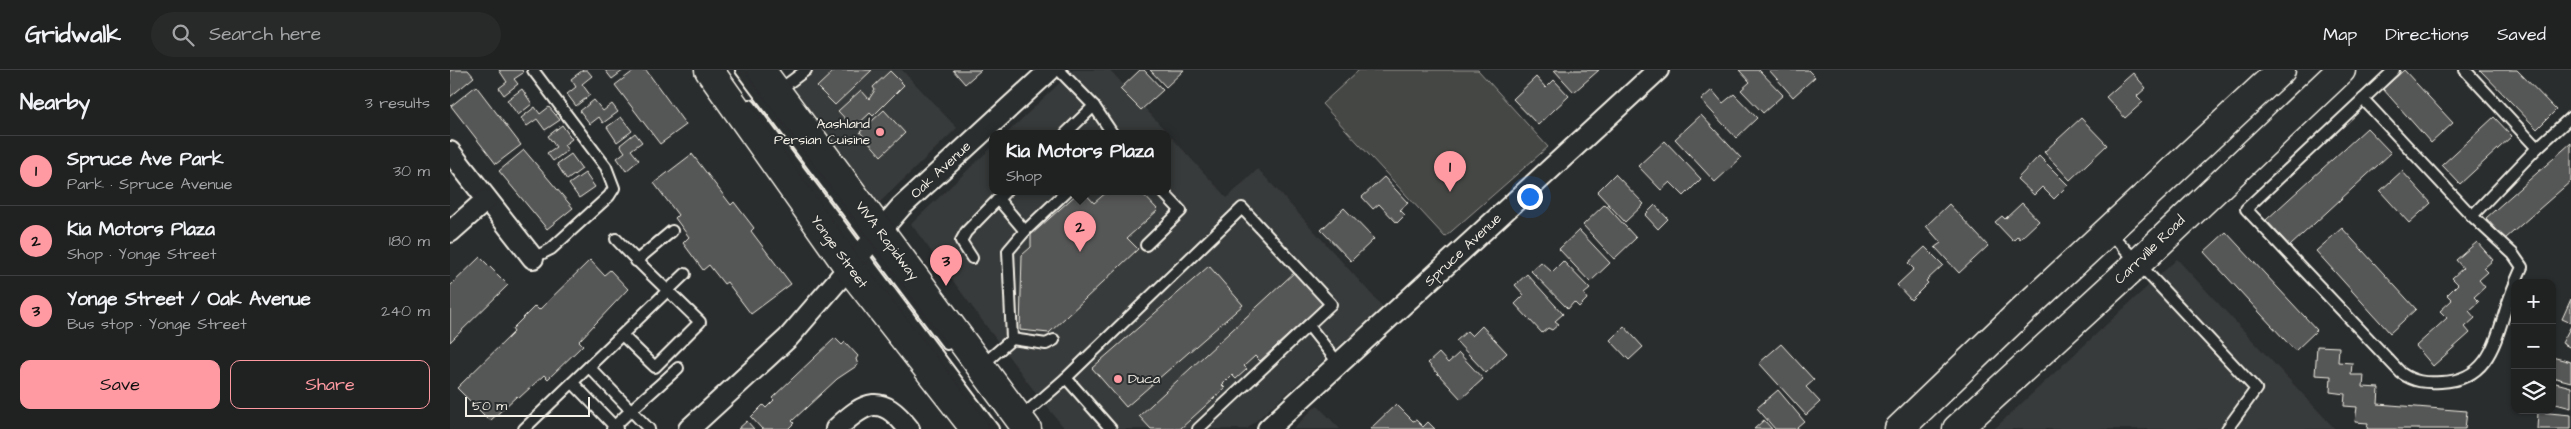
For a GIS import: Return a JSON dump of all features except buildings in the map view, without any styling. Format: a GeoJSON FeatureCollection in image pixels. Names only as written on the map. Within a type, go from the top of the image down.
{"type":"FeatureCollection","features":[{"type":"Feature","properties":{"kind":"main road","name":"Yonge Street"},"geometry":{"type":"LineString","coordinates":[[709,70],[865,249],[980,366],[1023,424]]}},
{"type":"Feature","properties":{"kind":"main road","name":"Yonge Street"},"geometry":{"type":"LineString","coordinates":[[761,70],[778,92],[865,249],[975,429]]}},
{"type":"Feature","properties":{"kind":"main road"},"geometry":{"type":"LineString","coordinates":[[1899,429],[2281,70]]}},
{"type":"Feature","properties":{"kind":"main road","name":"Carrville Road"},"geometry":{"type":"LineString","coordinates":[[1957,429],[2139,262],[2341,70]]}},
{"type":"Feature","properties":{"kind":"street","name":"Oak Avenue"},"geometry":{"type":"LineString","coordinates":[[689,429],[788,338],[901,207],[1050,70]]}},
{"type":"Feature","properties":{"kind":"street","name":"Spruce Avenue"},"geometry":{"type":"LineString","coordinates":[[1268,429],[1658,70]]}},
{"type":"Feature","properties":{"kind":"street"},"geometry":{"type":"LineString","coordinates":[[450,152],[533,258]]}},
{"type":"Feature","properties":{"kind":"street"},"geometry":{"type":"LineString","coordinates":[[450,232],[486,200]]}},
{"type":"Feature","properties":{"kind":"street"},"geometry":{"type":"LineString","coordinates":[[836,429],[865,406],[874,404],[890,410],[909,429]]}},
{"type":"Feature","properties":{"kind":"lane"},"geometry":{"type":"LineString","coordinates":[[533,70],[606,167],[614,188],[609,196],[551,249],[533,258]]}},
{"type":"Feature","properties":{"kind":"lane","name":"VIVA Rapidway"},"geometry":{"type":"LineString","coordinates":[[741,70],[993,429]]}},
{"type":"Feature","properties":{"kind":"lane"},"geometry":{"type":"LineString","coordinates":[[778,92],[806,70]]}},
{"type":"Feature","properties":{"kind":"lane"},"geometry":{"type":"LineString","coordinates":[[1059,70],[1094,106],[1110,130]]}},
{"type":"Feature","properties":{"kind":"lane"},"geometry":{"type":"LineString","coordinates":[[2394,70],[2246,208],[2401,373],[2413,381],[2458,381],[2482,367],[2491,352],[2511,294]]}},
{"type":"Feature","properties":{"kind":"lane"},"geometry":{"type":"LineString","coordinates":[[2465,70],[2537,148]]}},
{"type":"Feature","properties":{"kind":"lane","name":"VIVA Rapidway"},"geometry":{"type":"LineString","coordinates":[[742,94],[865,249],[952,351]]}},
{"type":"Feature","properties":{"kind":"lane"},"geometry":{"type":"LineString","coordinates":[[2363,99],[2472,216],[2508,248],[2522,267],[2517,279]]}},
{"type":"Feature","properties":{"kind":"lane"},"geometry":{"type":"LineString","coordinates":[[1069,130],[1094,106]]}},
{"type":"Feature","properties":{"kind":"lane"},"geometry":{"type":"LineString","coordinates":[[2472,216],[2537,148],[2571,117]]}},
{"type":"Feature","properties":{"kind":"lane"},"geometry":{"type":"LineString","coordinates":[[972,258],[961,241],[966,232],[1002,195]]}},
{"type":"Feature","properties":{"kind":"lane"},"geometry":{"type":"LineString","coordinates":[[1012,339],[1008,251],[1025,231],[1063,195]]}},
{"type":"Feature","properties":{"kind":"lane"},"geometry":{"type":"LineString","coordinates":[[1146,245],[1181,211],[1166,195]]}},
{"type":"Feature","properties":{"kind":"lane"},"geometry":{"type":"LineString","coordinates":[[998,199],[1025,231]]}},
{"type":"Feature","properties":{"kind":"lane"},"geometry":{"type":"LineString","coordinates":[[1023,424],[1066,378],[1242,208],[1331,304],[1198,429]]}},
{"type":"Feature","properties":{"kind":"lane"},"geometry":{"type":"LineString","coordinates":[[636,261],[672,231]]}},
{"type":"Feature","properties":{"kind":"lane"},"geometry":{"type":"LineString","coordinates":[[2108,232],[2139,262],[2256,389],[2227,429]]}},
{"type":"Feature","properties":{"kind":"lane"},"geometry":{"type":"LineString","coordinates":[[616,239],[636,261],[700,322],[655,367],[623,336]]}},
{"type":"Feature","properties":{"kind":"lane"},"geometry":{"type":"LineString","coordinates":[[524,429],[590,368],[686,274]]}},
{"type":"Feature","properties":{"kind":"lane"},"geometry":{"type":"LineString","coordinates":[[1309,326],[1339,364]]}},
{"type":"Feature","properties":{"kind":"lane"},"geometry":{"type":"LineString","coordinates":[[980,366],[1012,339],[1046,344],[1054,340]]}},
{"type":"Feature","properties":{"kind":"lane"},"geometry":{"type":"LineString","coordinates":[[590,368],[649,429]]}},
{"type":"Feature","properties":{"kind":"lane"},"geometry":{"type":"LineString","coordinates":[[573,383],[614,428],[631,409],[648,397],[678,368]]}},
{"type":"Feature","properties":{"kind":"lane"},"geometry":{"type":"LineString","coordinates":[[1066,378],[1111,429]]}},
{"type":"Feature","properties":{"kind":"shaded area"},"geometry":{"type":"Polygon","coordinates":[[[813,70],[902,70],[957,128],[879,203],[789,89],[813,70]]]}},
{"type":"Feature","properties":{"kind":"shaded area"},"geometry":{"type":"Polygon","coordinates":[[[1073,70],[1110,70],[1165,130],[1010,130],[1073,70]]]}},
{"type":"Feature","properties":{"kind":"shaded area"},"geometry":{"type":"Polygon","coordinates":[[[1359,70],[1478,70],[1548,147],[1445,237],[1322,104],[1359,70]]]}},
{"type":"Feature","properties":{"kind":"shaded area"},"geometry":{"type":"Polygon","coordinates":[[[1171,136],[1227,198],[1258,169],[1383,307],[1247,429],[1065,429],[1029,384],[911,224],[989,150],[989,195],[1171,195],[1171,136]]]}},
{"type":"Feature","properties":{"kind":"shaded area"},"geometry":{"type":"Polygon","coordinates":[[[2177,259],[2335,429],[1994,429],[2177,259]]]}},
{"type":"Feature","properties":{"kind":"shaded area"},"geometry":{"type":"Polygon","coordinates":[[[1317,405],[1340,429],[1293,429],[1317,405]]]}},
{"type":"Feature","properties":{"kind":"place","name":"Aashland Persian Cuisine"},"geometry":{"type":"Point","coordinates":[880,132]}},
{"type":"Feature","properties":{"kind":"place","name":"Spruce Ave Park"},"geometry":{"type":"Point","coordinates":[1450,192]}},
{"type":"Feature","properties":{"kind":"place","name":"Kia Motors Plaza"},"geometry":{"type":"Point","coordinates":[1080,252]}},
{"type":"Feature","properties":{"kind":"place","name":"Yonge Street / Oak Avenue"},"geometry":{"type":"Point","coordinates":[946,286]}},
{"type":"Feature","properties":{"kind":"place","name":"Duca"},"geometry":{"type":"Point","coordinates":[1118,379]}}]}
